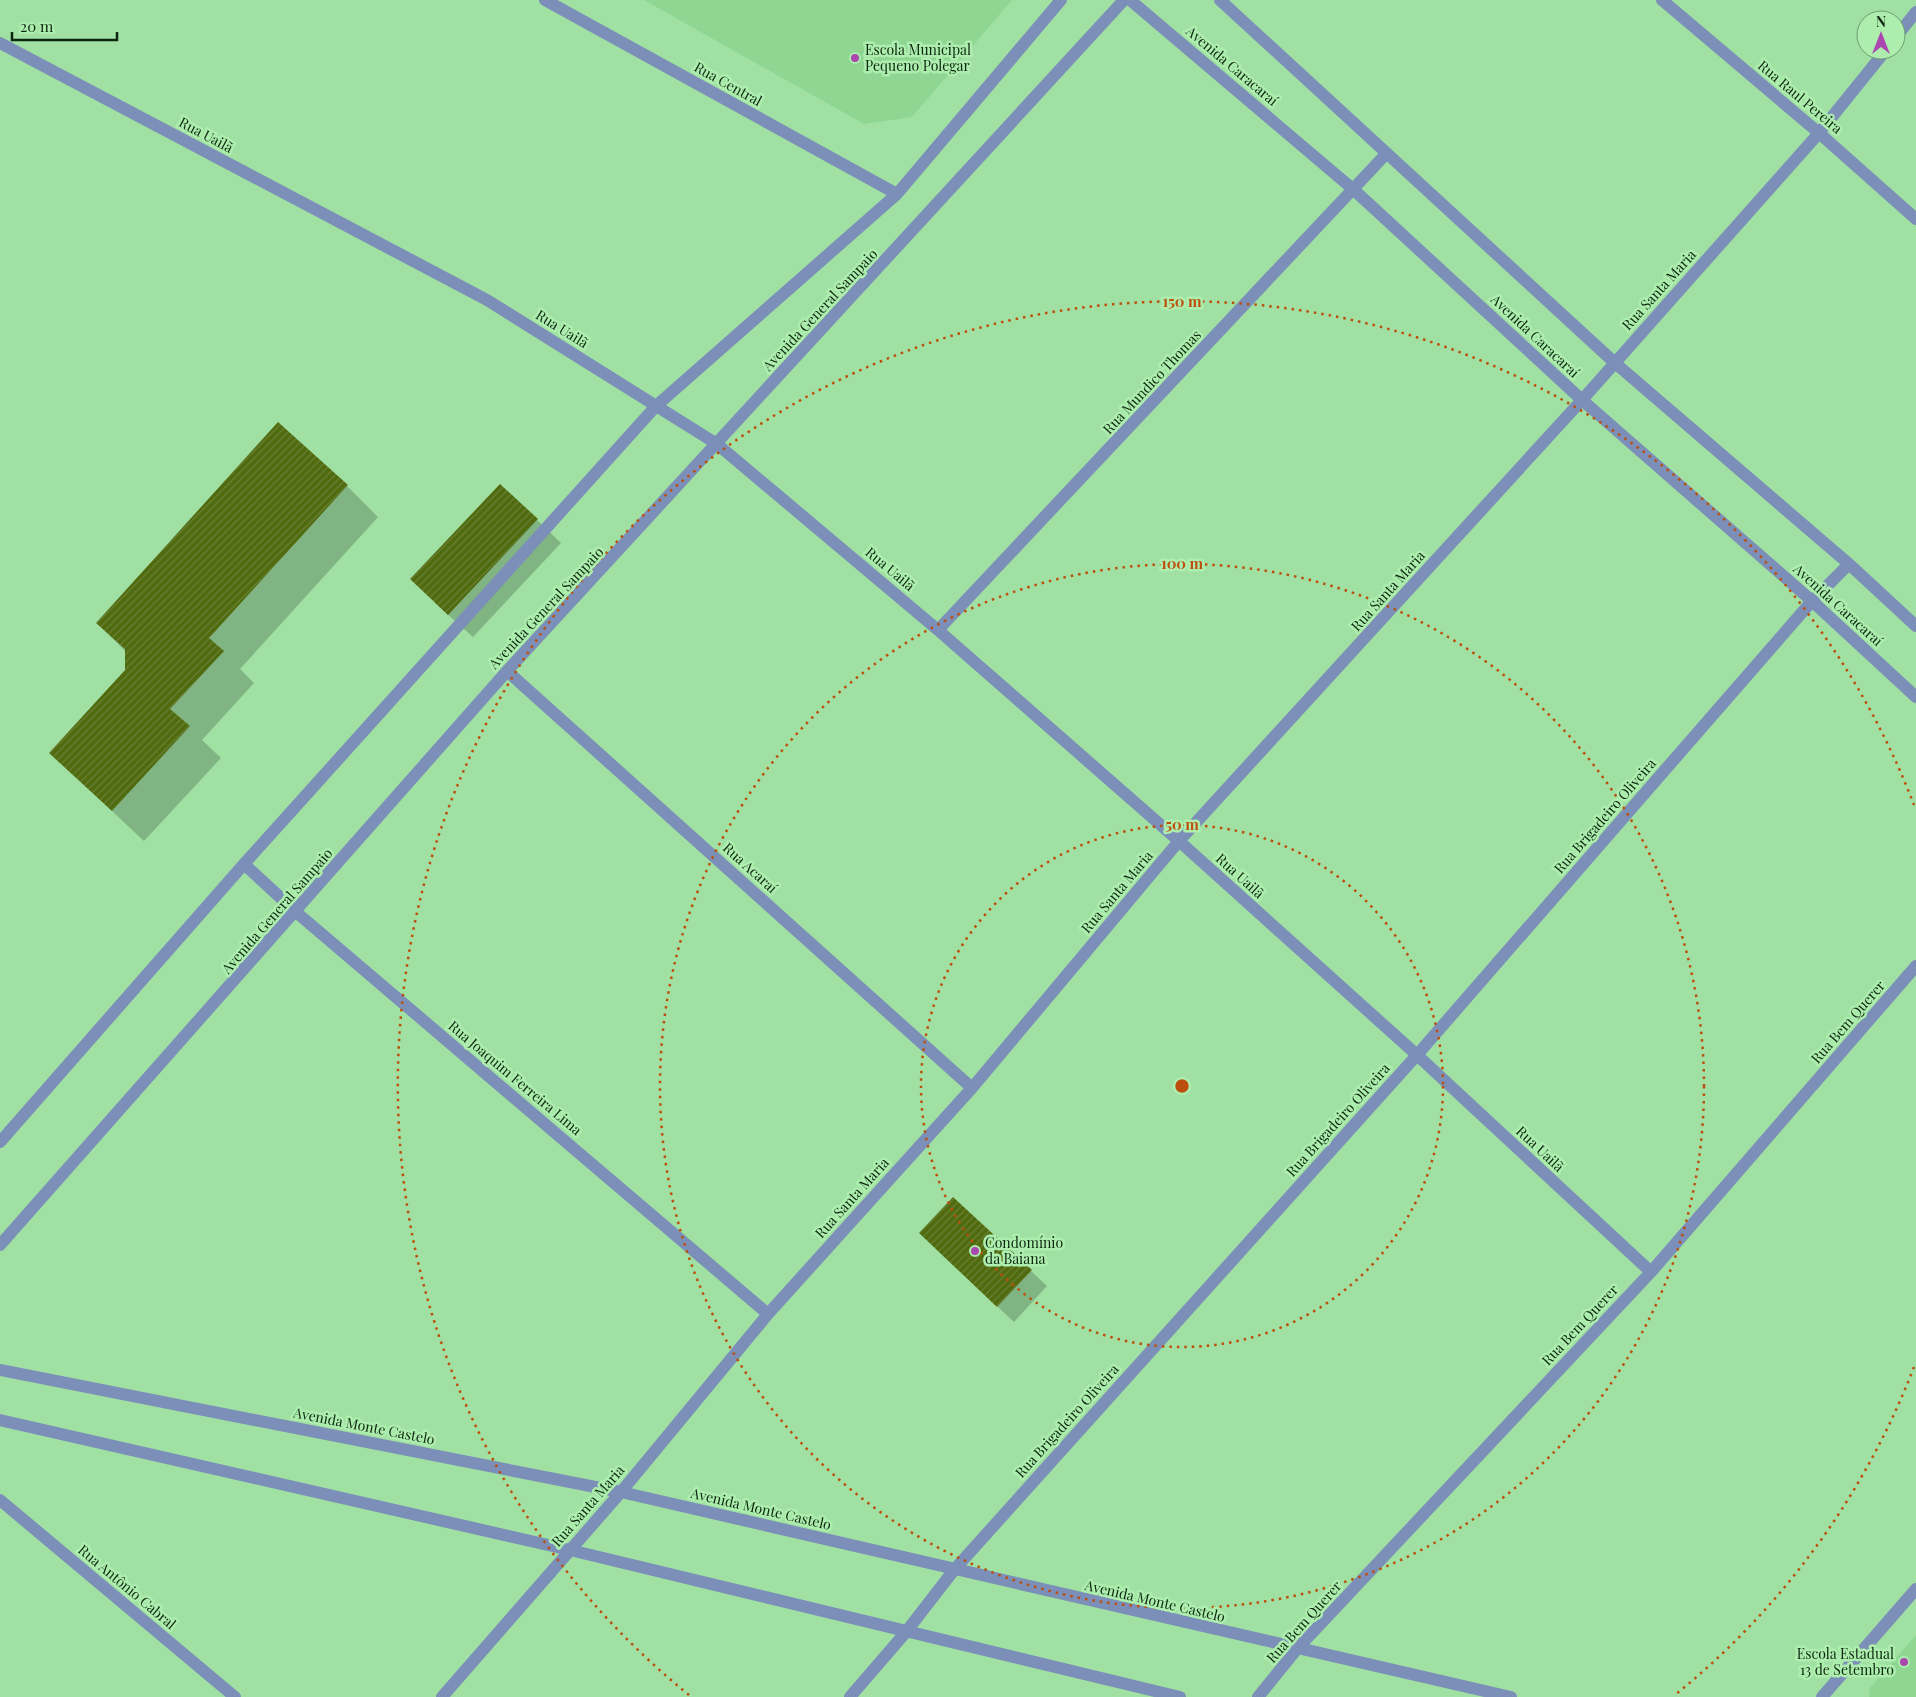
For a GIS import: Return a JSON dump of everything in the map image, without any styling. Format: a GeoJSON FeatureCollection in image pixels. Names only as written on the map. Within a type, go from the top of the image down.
{"type":"FeatureCollection","features":[{"type":"Feature","properties":{"kind":"street","name":"Rua Central"},"geometry":{"type":"LineString","coordinates":[[545,0],[897,194]]}},
{"type":"Feature","properties":{"kind":"street","name":"Avenida General Sampaio"},"geometry":{"type":"LineString","coordinates":[[0,1142],[244,864],[656,406],[897,194],[1061,0]]}},
{"type":"Feature","properties":{"kind":"street","name":"Avenida General Sampaio"},"geometry":{"type":"LineString","coordinates":[[0,1245],[507,671],[1124,0]]}},
{"type":"Feature","properties":{"kind":"street","name":"Avenida Caracaraí"},"geometry":{"type":"LineString","coordinates":[[1130,0],[1354,190],[1582,400],[1812,601],[1916,697]]}},
{"type":"Feature","properties":{"kind":"street"},"geometry":{"type":"LineString","coordinates":[[1220,0],[1615,363],[1849,564],[1916,626]]}},
{"type":"Feature","properties":{"kind":"street","name":"Rua Raul Pereira"},"geometry":{"type":"LineString","coordinates":[[1662,0],[1819,133],[1916,219]]}},
{"type":"Feature","properties":{"kind":"street"},"geometry":{"type":"LineString","coordinates":[[1906,24],[1916,12]]}},
{"type":"Feature","properties":{"kind":"street","name":"Rua Uailã"},"geometry":{"type":"LineString","coordinates":[[0,43],[487,300],[717,444],[938,630],[1179,841],[1417,1055],[1651,1272]]}},
{"type":"Feature","properties":{"kind":"street","name":"Rua Santa Maria"},"geometry":{"type":"LineString","coordinates":[[442,1697],[621,1492],[768,1314],[972,1088],[1179,841],[1582,400],[1819,133],[1878,60]]}},
{"type":"Feature","properties":{"kind":"street","name":"Rua Mundico Thomas"},"geometry":{"type":"LineString","coordinates":[[938,630],[1386,154]]}},
{"type":"Feature","properties":{"kind":"street","name":"Rua Brigadeiro Oliveira"},"geometry":{"type":"LineString","coordinates":[[850,1697],[906,1632],[954,1570],[1417,1055],[1812,601],[1849,564]]}},
{"type":"Feature","properties":{"kind":"street","name":"Rua Acaraí"},"geometry":{"type":"LineString","coordinates":[[507,671],[972,1088]]}},
{"type":"Feature","properties":{"kind":"street","name":"Rua Joaquim Ferreira Lima"},"geometry":{"type":"LineString","coordinates":[[244,864],[296,912],[768,1314]]}},
{"type":"Feature","properties":{"kind":"street","name":"Rua Bem Querer"},"geometry":{"type":"LineString","coordinates":[[1258,1697],[1297,1649],[1651,1272],[1916,966]]}},
{"type":"Feature","properties":{"kind":"street","name":"Avenida Monte Castelo"},"geometry":{"type":"LineString","coordinates":[[0,1370],[621,1492],[1511,1697]]}},
{"type":"Feature","properties":{"kind":"street"},"geometry":{"type":"LineString","coordinates":[[0,1420],[570,1550],[1180,1697]]}},
{"type":"Feature","properties":{"kind":"street","name":"Rua Antônio Cabral"},"geometry":{"type":"LineString","coordinates":[[0,1500],[235,1697]]}},
{"type":"Feature","properties":{"kind":"street"},"geometry":{"type":"LineString","coordinates":[[1822,1697],[1916,1589]]}},
{"type":"Feature","properties":{"kind":"shaded area","name":"Escola Municipal Pequeno Polegar"},"geometry":{"type":"Polygon","coordinates":[[[644,0],[1012,0],[912,117],[864,124],[644,0]]]}},
{"type":"Feature","properties":{"kind":"shaded area","name":"Escola Estadual 13 de Setembro"},"geometry":{"type":"Polygon","coordinates":[[[1916,1635],[1916,1697],[1869,1697],[1870,1688],[1916,1635]]]}},
{"type":"Feature","properties":{"kind":"building"},"geometry":{"type":"Polygon","coordinates":[[[278,422],[348,485],[209,638],[224,651],[170,709],[190,726],[112,811],[49,753],[125,670],[125,649],[96,623],[278,422]]]}},
{"type":"Feature","properties":{"kind":"building"},"geometry":{"type":"Polygon","coordinates":[[[500,484],[538,519],[448,615],[410,579],[500,484]]]}},
{"type":"Feature","properties":{"kind":"building","name":"Condomínio da Baiana"},"geometry":{"type":"Polygon","coordinates":[[[953,1197],[1032,1270],[997,1307],[919,1233],[953,1197]]]}},
{"type":"Feature","properties":{"kind":"place","name":"Escola Municipal Pequeno Polegar"},"geometry":{"type":"Point","coordinates":[855,58]}},
{"type":"Feature","properties":{"kind":"place","name":"Condomínio da Baiana"},"geometry":{"type":"Point","coordinates":[975,1251]}},
{"type":"Feature","properties":{"kind":"place","name":"Escola Estadual 13 de Setembro"},"geometry":{"type":"Point","coordinates":[1904,1662]}}]}
